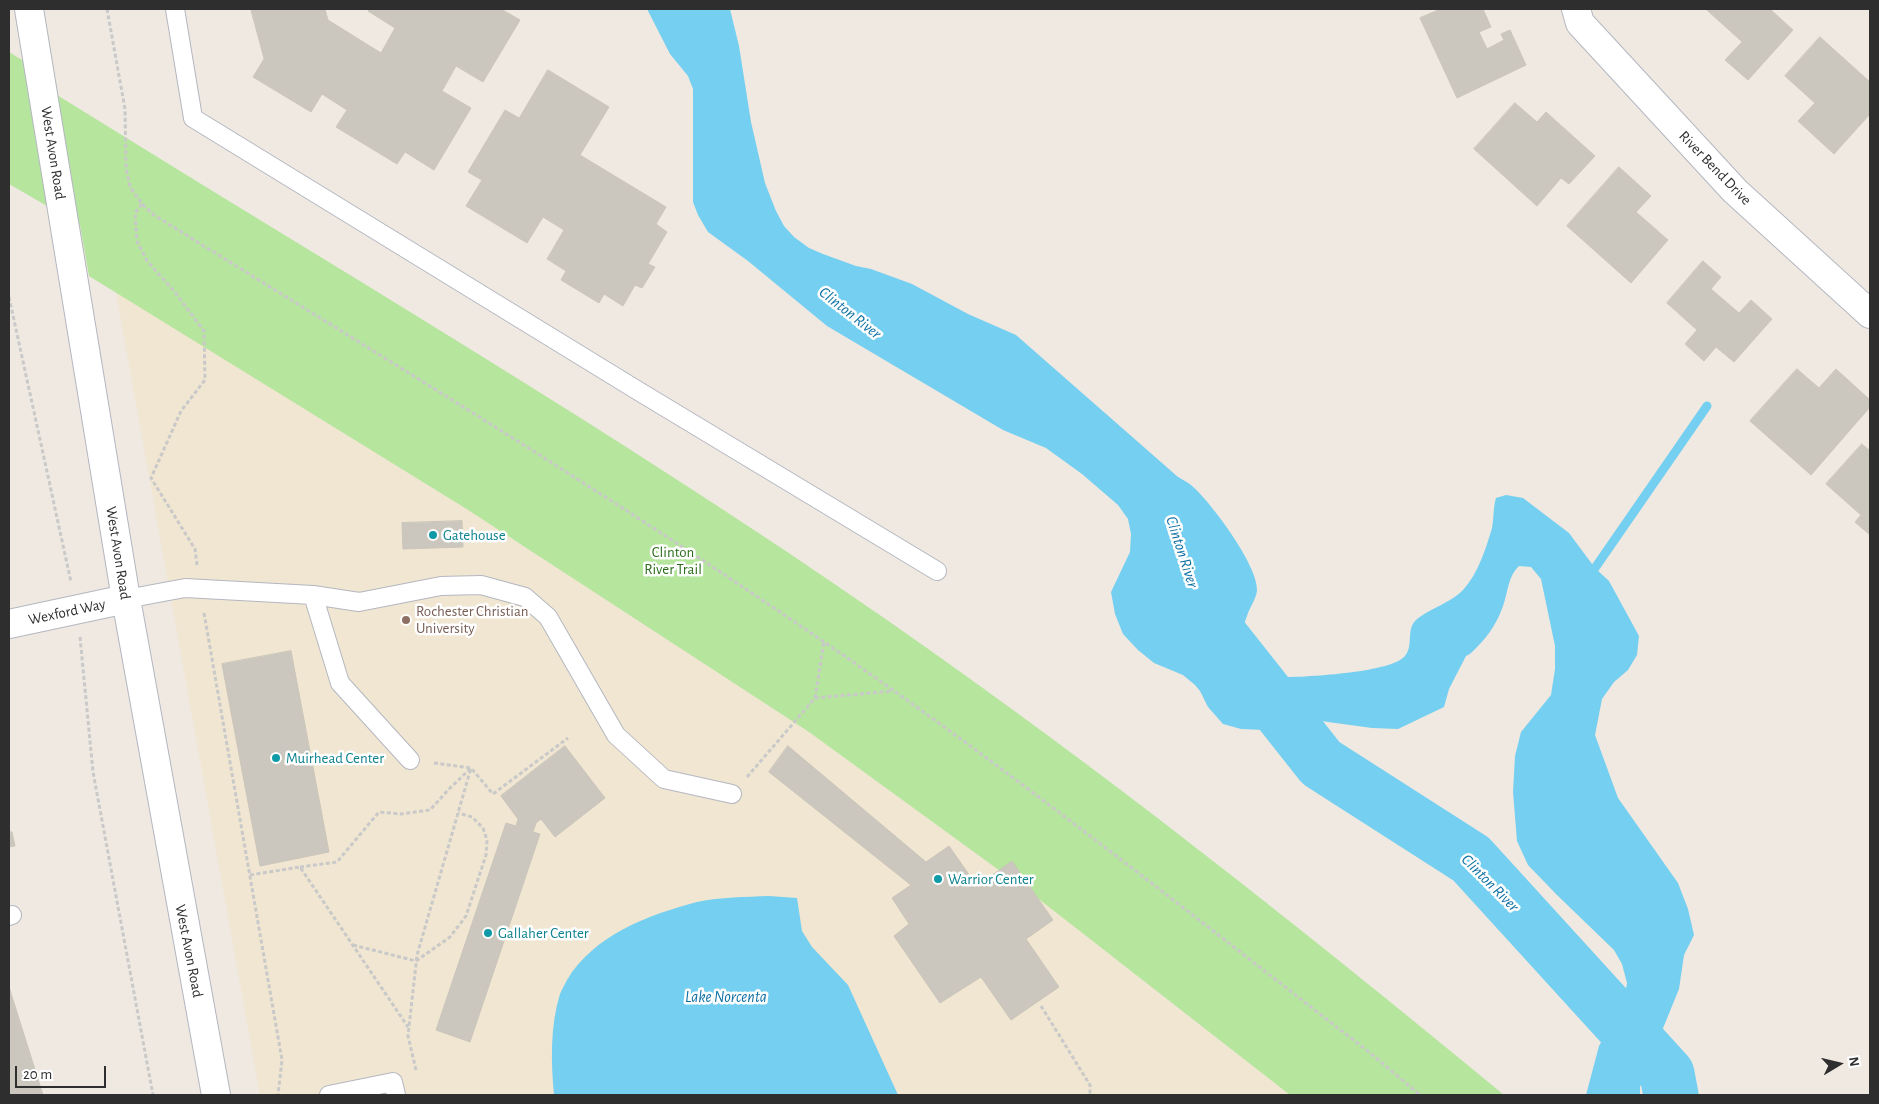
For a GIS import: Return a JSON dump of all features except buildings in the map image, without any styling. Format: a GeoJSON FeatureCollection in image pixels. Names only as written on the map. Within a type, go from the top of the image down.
{"type":"FeatureCollection","features":[{"type":"Feature","properties":{"kind":"main road","name":"West Avon Road"},"geometry":{"type":"LineString","coordinates":[[29,9],[126,600],[216,1095]]}},
{"type":"Feature","properties":{"kind":"main road","name":"River Bend Drive"},"geometry":{"type":"LineString","coordinates":[[1576,9],[1580,23],[1735,191],[1870,314]]}},
{"type":"Feature","properties":{"kind":"main road","name":"Wexford Way"},"geometry":{"type":"LineString","coordinates":[[9,624],[126,600]]}},
{"type":"Feature","properties":{"kind":"lane"},"geometry":{"type":"LineString","coordinates":[[175,9],[193,118],[937,572]]}},
{"type":"Feature","properties":{"kind":"lane"},"geometry":{"type":"LineString","coordinates":[[126,600],[184,588],[313,595],[359,602],[441,586],[481,585],[525,597],[548,617],[616,734],[664,778],[732,794]]}},
{"type":"Feature","properties":{"kind":"lane"},"geometry":{"type":"LineString","coordinates":[[313,595],[340,683],[410,760]]}},
{"type":"Feature","properties":{"kind":"lane"},"geometry":{"type":"LineString","coordinates":[[329,1095],[393,1082],[396,1095]]}},
{"type":"Feature","properties":{"kind":"path"},"geometry":{"type":"LineString","coordinates":[[107,9],[126,109],[126,168],[130,187],[142,204],[154,215],[604,496],[824,642],[1002,769],[1369,1052],[1420,1095]]}},
{"type":"Feature","properties":{"kind":"path"},"geometry":{"type":"LineString","coordinates":[[142,204],[135,213],[137,241],[147,261],[174,290],[204,331],[205,380],[181,411],[151,478],[195,549],[200,589],[282,1060],[278,1095]]}},
{"type":"Feature","properties":{"kind":"path"},"geometry":{"type":"LineString","coordinates":[[9,297],[77,611],[93,772],[153,1095]]}},
{"type":"Feature","properties":{"kind":"path"},"geometry":{"type":"LineString","coordinates":[[732,794],[815,698],[824,642]]}},
{"type":"Feature","properties":{"kind":"path"},"geometry":{"type":"LineString","coordinates":[[815,698],[893,691]]}},
{"type":"Feature","properties":{"kind":"path"},"geometry":{"type":"LineString","coordinates":[[410,760],[471,768],[493,794],[568,738]]}},
{"type":"Feature","properties":{"kind":"path"},"geometry":{"type":"LineString","coordinates":[[250,875],[337,862],[379,812],[402,814],[430,810],[448,789],[471,768]]}},
{"type":"Feature","properties":{"kind":"path"},"geometry":{"type":"LineString","coordinates":[[417,1078],[408,1036],[416,961],[471,768]]}},
{"type":"Feature","properties":{"kind":"path"},"geometry":{"type":"LineString","coordinates":[[353,945],[416,961],[450,937],[466,916],[486,855],[487,840],[483,828],[472,817],[458,813]]}},
{"type":"Feature","properties":{"kind":"path"},"geometry":{"type":"LineString","coordinates":[[300,867],[409,1028]]}},
{"type":"Feature","properties":{"kind":"path"},"geometry":{"type":"LineString","coordinates":[[1041,1006],[1090,1085],[1090,1095]]}},
{"type":"Feature","properties":{"kind":"shaded area","name":"Rochester Christian University"},"geometry":{"type":"Polygon","coordinates":[[[116,292],[465,508],[809,732],[1040,900],[1290,1095],[260,1095],[116,292]]]}},
{"type":"Feature","properties":{"kind":"green space","name":"Clinton River Trail"},"geometry":{"type":"Polygon","coordinates":[[[9,52],[56,81],[57,95],[579,417],[683,483],[887,620],[1045,733],[1200,851],[1504,1095],[1290,1095],[1040,900],[809,732],[465,508],[89,276],[80,225],[9,184],[9,52]]]}},
{"type":"Feature","properties":{"kind":"water"},"geometry":{"type":"Polygon","coordinates":[[[647,9],[730,9],[739,46],[751,122],[765,183],[784,226],[794,237],[809,248],[823,254],[912,284],[968,314],[1016,335],[1178,477],[1191,485],[1210,505],[1242,551],[1256,580],[1257,591],[1248,613],[1242,638],[1242,662],[1247,676],[1280,677],[1354,672],[1393,663],[1404,657],[1409,649],[1411,629],[1415,621],[1425,613],[1458,595],[1473,576],[1492,528],[1496,498],[1506,495],[1523,498],[1569,533],[1595,568],[1609,581],[1639,636],[1637,655],[1628,670],[1614,682],[1602,699],[1595,735],[1618,798],[1678,883],[1688,909],[1694,935],[1684,955],[1679,989],[1657,1043],[1643,1068],[1640,1095],[1586,1095],[1599,1046],[1624,1001],[1627,983],[1622,964],[1614,950],[1528,865],[1517,841],[1513,792],[1515,756],[1521,732],[1551,695],[1555,669],[1555,646],[1541,579],[1531,567],[1519,566],[1515,570],[1496,622],[1482,642],[1466,656],[1449,689],[1444,707],[1398,729],[1372,728],[1321,721],[1264,730],[1241,729],[1223,724],[1208,707],[1195,685],[1183,675],[1154,663],[1123,634],[1115,614],[1111,592],[1130,552],[1131,534],[1128,519],[1118,505],[1082,474],[1046,448],[1003,430],[827,326],[748,261],[708,232],[693,202],[693,89],[688,76],[670,54],[647,9]]]}},
{"type":"Feature","properties":{"kind":"water","name":"Lake Norcenta"},"geometry":{"type":"Polygon","coordinates":[[[769,896],[797,898],[802,931],[812,947],[848,985],[898,1095],[554,1095],[552,1044],[554,1019],[560,994],[578,964],[592,951],[624,929],[678,907],[715,899],[769,896]]]}},
{"type":"Feature","properties":{"kind":"waterway"},"geometry":{"type":"LineString","coordinates":[[1595,568],[1707,406]]}},
{"type":"Feature","properties":{"kind":"waterway","name":"Clinton River"},"geometry":{"type":"LineString","coordinates":[[1198,602],[1200,610],[1321,763],[1471,859],[1667,1074],[1671,1095]]}},
{"type":"Feature","properties":{"kind":"place","name":"Gatehouse"},"geometry":{"type":"Point","coordinates":[433,535]}},
{"type":"Feature","properties":{"kind":"place","name":"Rochester Christian University"},"geometry":{"type":"Point","coordinates":[406,620]}},
{"type":"Feature","properties":{"kind":"place","name":"Muirhead Center"},"geometry":{"type":"Point","coordinates":[276,758]}},
{"type":"Feature","properties":{"kind":"place","name":"Warrior Center"},"geometry":{"type":"Point","coordinates":[938,879]}},
{"type":"Feature","properties":{"kind":"place","name":"Gallaher Center"},"geometry":{"type":"Point","coordinates":[488,933]}}]}
